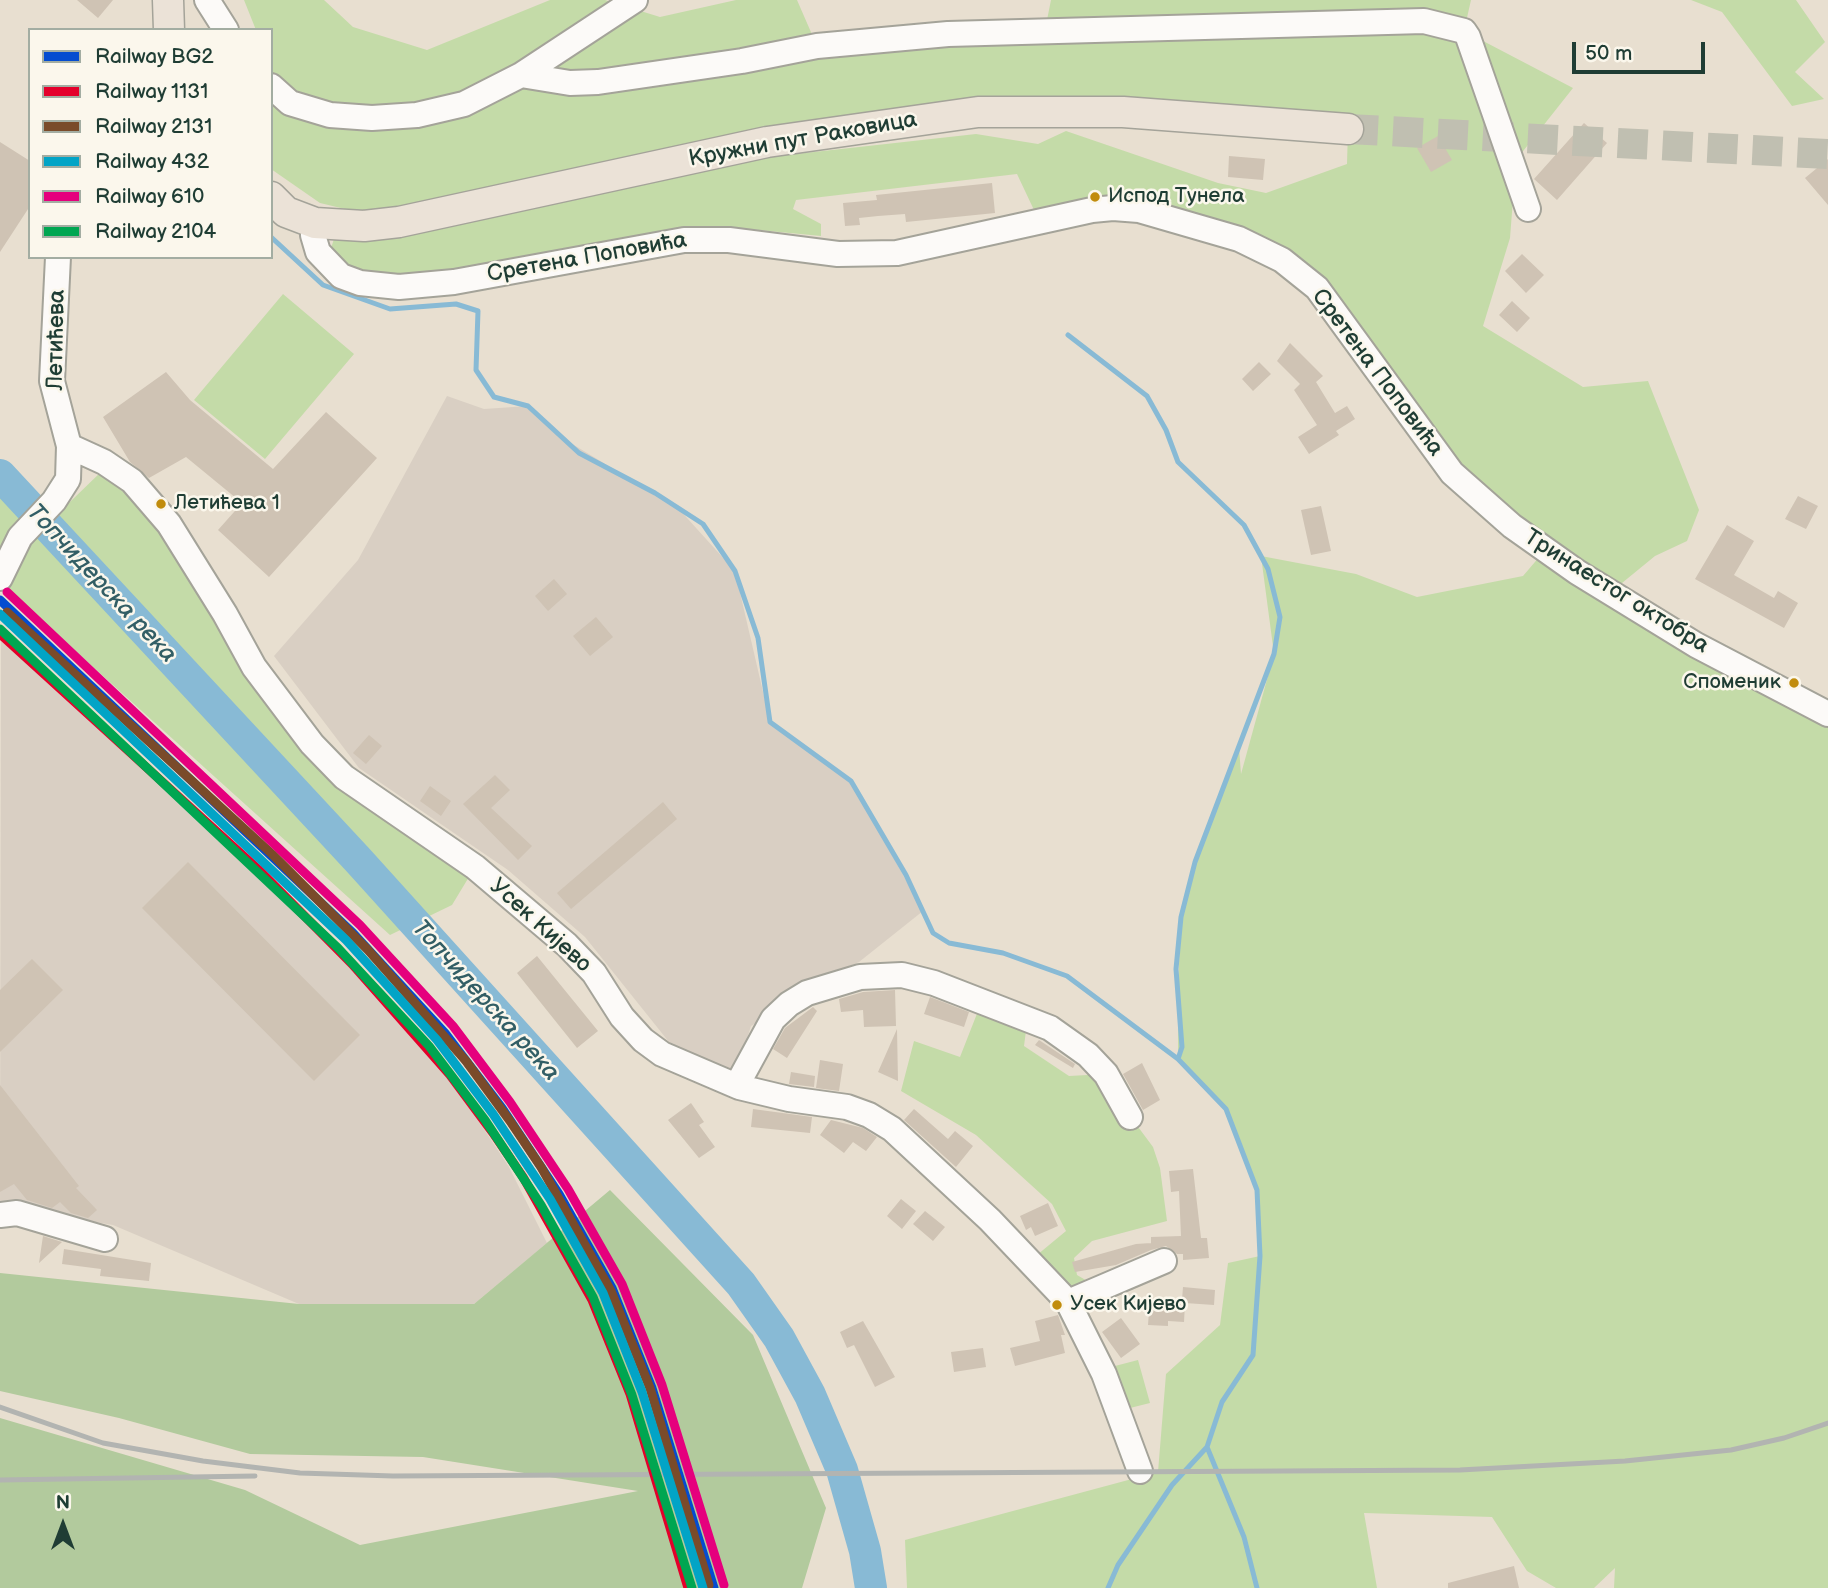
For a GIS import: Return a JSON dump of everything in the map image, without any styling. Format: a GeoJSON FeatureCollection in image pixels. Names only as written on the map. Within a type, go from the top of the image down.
{"type":"FeatureCollection","features":[{"type":"Feature","properties":{"kind":"main road"},"geometry":{"type":"LineString","coordinates":[[168,0],[169,28]]}},
{"type":"Feature","properties":{"kind":"main road","name":"Кружни пут Раковица"},"geometry":{"type":"LineString","coordinates":[[273,199],[286,212],[315,223],[341,227],[399,222],[767,142],[978,112],[1123,112],[1348,129]]}},
{"type":"Feature","properties":{"kind":"street"},"geometry":{"type":"LineString","coordinates":[[207,0],[225,28]]}},
{"type":"Feature","properties":{"kind":"street"},"geometry":{"type":"LineString","coordinates":[[273,88],[290,103],[330,115],[372,118],[417,115],[464,104],[521,75],[635,0]]}},
{"type":"Feature","properties":{"kind":"street"},"geometry":{"type":"LineString","coordinates":[[521,75],[569,83],[598,82],[743,61],[817,46],[948,34],[1424,21],[1464,31],[1468,37],[1528,209]]}},
{"type":"Feature","properties":{"kind":"street","name":"Сретена Поповића"},"geometry":{"type":"LineString","coordinates":[[315,223],[313,235],[318,252],[341,276],[360,283],[399,287],[454,282],[684,240],[729,240],[838,254],[897,253],[1092,210],[1139,210],[1238,239],[1282,260],[1317,288],[1423,436],[1452,473],[1483,501]]}},
{"type":"Feature","properties":{"kind":"street","name":"Летићева"},"geometry":{"type":"LineString","coordinates":[[0,578],[28,525],[54,501],[68,479],[69,446],[52,381],[58,259]]}},
{"type":"Feature","properties":{"kind":"street","name":"Усек Кијево"},"geometry":{"type":"LineString","coordinates":[[69,446],[104,462],[132,481],[169,524],[226,614],[254,667],[312,744],[344,777],[475,867],[567,945],[594,973],[622,1017],[643,1040],[662,1054],[737,1085],[789,1099],[847,1107],[892,1129],[990,1220],[1068,1302],[1104,1374],[1140,1471]]}},
{"type":"Feature","properties":{"kind":"street","name":"Тринаестог октобра"},"geometry":{"type":"LineString","coordinates":[[1483,501],[1512,526],[1610,593],[1696,645],[1828,714]]}},
{"type":"Feature","properties":{"kind":"street"},"geometry":{"type":"LineString","coordinates":[[737,1085],[773,1019],[789,1004],[807,993],[860,977],[902,975],[983,1001],[1058,1033],[1088,1055],[1106,1074],[1130,1116]]}},
{"type":"Feature","properties":{"kind":"street"},"geometry":{"type":"LineString","coordinates":[[0,1215],[17,1213],[106,1239]]}},
{"type":"Feature","properties":{"kind":"street"},"geometry":{"type":"LineString","coordinates":[[1068,1302],[1164,1261]]}},
{"type":"Feature","properties":{"kind":"shaded area"},"geometry":{"type":"Polygon","coordinates":[[[447,396],[484,409],[528,406],[564,439],[678,508],[735,571],[770,722],[851,781],[923,911],[859,962],[823,977],[789,1004],[751,1026],[734,1079],[669,1042],[585,937],[508,870],[359,768],[274,656],[358,560],[447,396]]]}},
{"type":"Feature","properties":{"kind":"shaded area"},"geometry":{"type":"Polygon","coordinates":[[[1,641],[43,671],[107,735],[190,806],[311,920],[452,1081],[509,1167],[547,1243],[474,1304],[299,1304],[113,1225],[0,1206],[1,641]]]}},
{"type":"Feature","properties":{"kind":"green space"},"geometry":{"type":"Polygon","coordinates":[[[244,0],[324,0],[353,27],[427,50],[550,0],[605,0],[660,17],[736,0],[797,0],[817,46],[1045,30],[1051,0],[1471,0],[1464,31],[1573,88],[1516,160],[1510,238],[1483,326],[1583,387],[1648,381],[1699,510],[1687,541],[1655,556],[1611,592],[1828,714],[1828,1588],[1614,1588],[1615,1568],[1594,1588],[1556,1588],[1527,1571],[1492,1517],[1364,1513],[1377,1588],[907,1588],[905,1540],[1158,1472],[1166,1374],[1220,1325],[1228,1263],[1260,1256],[1257,1190],[1226,1109],[1178,1059],[1178,988],[1181,917],[1200,849],[1239,747],[1241,774],[1274,654],[1261,556],[1356,574],[1417,597],[1523,576],[1546,549],[1512,526],[1282,260],[1139,210],[1063,217],[1034,210],[1017,174],[796,200],[793,209],[821,224],[821,236],[738,228],[677,230],[399,278],[342,265],[334,259],[331,248],[334,239],[345,236],[586,195],[769,157],[976,134],[1038,144],[1066,131],[1218,183],[1266,193],[1347,164],[1348,129],[978,112],[399,222],[320,203],[273,170],[273,28],[255,28],[244,0]]]}},
{"type":"Feature","properties":{"kind":"green space"},"geometry":{"type":"Polygon","coordinates":[[[1691,0],[1796,0],[1825,42],[1795,72],[1824,99],[1792,106],[1722,12],[1691,0]]]}},
{"type":"Feature","properties":{"kind":"green space"},"geometry":{"type":"Polygon","coordinates":[[[283,294],[354,354],[265,459],[194,400],[283,294]]]}},
{"type":"Feature","properties":{"kind":"green space"},"geometry":{"type":"Polygon","coordinates":[[[103,470],[197,572],[344,777],[475,867],[452,905],[390,935],[0,583],[0,483],[43,528],[103,470]]]}},
{"type":"Feature","properties":{"kind":"green space"},"geometry":{"type":"Polygon","coordinates":[[[980,1006],[1027,1023],[1024,1046],[1069,1076],[1106,1074],[1130,1116],[1153,1147],[1160,1168],[1167,1221],[1092,1241],[1074,1258],[1077,1275],[1094,1285],[1075,1294],[1037,1255],[1066,1231],[1052,1204],[976,1135],[901,1091],[914,1041],[960,1057],[980,1006]]]}},
{"type":"Feature","properties":{"kind":"green space"},"geometry":{"type":"Polygon","coordinates":[[[610,1190],[753,1335],[826,1508],[802,1588],[0,1588],[0,1418],[245,1490],[360,1545],[638,1491],[423,1457],[250,1454],[119,1418],[0,1391],[0,1273],[299,1304],[474,1304],[610,1190]]]}},
{"type":"Feature","properties":{"kind":"green space"},"geometry":{"type":"Polygon","coordinates":[[[1138,1360],[1150,1403],[1126,1409],[1115,1366],[1138,1360]]]}},
{"type":"Feature","properties":{"kind":"building"},"geometry":{"type":"Polygon","coordinates":[[[77,0],[113,0],[98,18],[77,0]]]}},
{"type":"Feature","properties":{"kind":"building"},"geometry":{"type":"Polygon","coordinates":[[[1584,123],[1607,143],[1557,200],[1534,179],[1584,123]]]}},
{"type":"Feature","properties":{"kind":"building"},"geometry":{"type":"Polygon","coordinates":[[[1438,136],[1452,160],[1431,172],[1417,148],[1438,136]]]}},
{"type":"Feature","properties":{"kind":"building"},"geometry":{"type":"Polygon","coordinates":[[[0,142],[28,160],[28,209],[0,252],[0,142]]]}},
{"type":"Feature","properties":{"kind":"building"},"geometry":{"type":"Polygon","coordinates":[[[1229,156],[1265,159],[1263,180],[1228,177],[1229,156]]]}},
{"type":"Feature","properties":{"kind":"building"},"geometry":{"type":"Polygon","coordinates":[[[1828,159],[1828,205],[1805,178],[1828,159]]]}},
{"type":"Feature","properties":{"kind":"building"},"geometry":{"type":"Polygon","coordinates":[[[992,183],[995,213],[906,222],[905,214],[878,216],[859,218],[860,225],[845,226],[843,203],[877,200],[876,195],[992,183]]]}},
{"type":"Feature","properties":{"kind":"building"},"geometry":{"type":"Polygon","coordinates":[[[1522,254],[1544,275],[1526,293],[1505,271],[1522,254]]]}},
{"type":"Feature","properties":{"kind":"building"},"geometry":{"type":"Polygon","coordinates":[[[1512,301],[1530,318],[1517,332],[1499,315],[1512,301]]]}},
{"type":"Feature","properties":{"kind":"building"},"geometry":{"type":"Polygon","coordinates":[[[1290,343],[1323,376],[1316,382],[1335,413],[1347,406],[1355,419],[1336,431],[1339,435],[1309,454],[1298,437],[1317,425],[1294,390],[1300,384],[1277,361],[1290,343]]]}},
{"type":"Feature","properties":{"kind":"building"},"geometry":{"type":"Polygon","coordinates":[[[1259,362],[1271,374],[1253,391],[1242,379],[1259,362]]]}},
{"type":"Feature","properties":{"kind":"building"},"geometry":{"type":"Polygon","coordinates":[[[166,372],[190,400],[273,469],[326,412],[377,458],[269,577],[218,530],[242,503],[186,457],[149,478],[130,462],[103,417],[166,372]]]}},
{"type":"Feature","properties":{"kind":"building"},"geometry":{"type":"Polygon","coordinates":[[[1798,496],[1818,506],[1806,529],[1785,519],[1798,496]]]}},
{"type":"Feature","properties":{"kind":"building"},"geometry":{"type":"Polygon","coordinates":[[[1321,506],[1331,551],[1311,555],[1301,510],[1321,506]]]}},
{"type":"Feature","properties":{"kind":"building"},"geometry":{"type":"Polygon","coordinates":[[[1727,525],[1754,541],[1734,575],[1774,598],[1778,591],[1798,603],[1784,628],[1695,579],[1727,525]]]}},
{"type":"Feature","properties":{"kind":"building"},"geometry":{"type":"Polygon","coordinates":[[[554,579],[567,594],[548,611],[535,596],[554,579]]]}},
{"type":"Feature","properties":{"kind":"building"},"geometry":{"type":"Polygon","coordinates":[[[596,617],[613,637],[590,656],[573,636],[596,617]]]}},
{"type":"Feature","properties":{"kind":"building"},"geometry":{"type":"Polygon","coordinates":[[[369,735],[382,746],[366,764],[353,753],[369,735]]]}},
{"type":"Feature","properties":{"kind":"building"},"geometry":{"type":"Polygon","coordinates":[[[495,775],[510,790],[491,808],[532,846],[518,860],[463,804],[495,775]]]}},
{"type":"Feature","properties":{"kind":"building"},"geometry":{"type":"Polygon","coordinates":[[[430,786],[451,801],[441,816],[420,801],[430,786]]]}},
{"type":"Feature","properties":{"kind":"building"},"geometry":{"type":"Polygon","coordinates":[[[663,802],[677,819],[571,909],[557,893],[663,802]]]}},
{"type":"Feature","properties":{"kind":"building"},"geometry":{"type":"Polygon","coordinates":[[[188,862],[360,1035],[314,1081],[142,908],[188,862]]]}},
{"type":"Feature","properties":{"kind":"building"},"geometry":{"type":"Polygon","coordinates":[[[537,956],[598,1031],[577,1048],[517,973],[537,956]]]}},
{"type":"Feature","properties":{"kind":"building"},"geometry":{"type":"Polygon","coordinates":[[[32,959],[63,990],[0,1052],[0,990],[32,959]]]}},
{"type":"Feature","properties":{"kind":"building"},"geometry":{"type":"Polygon","coordinates":[[[895,990],[896,1026],[864,1027],[863,1010],[841,1012],[839,999],[863,992],[895,990]]]}},
{"type":"Feature","properties":{"kind":"building"},"geometry":{"type":"Polygon","coordinates":[[[930,997],[969,1012],[964,1027],[924,1014],[930,997]]]}},
{"type":"Feature","properties":{"kind":"building"},"geometry":{"type":"Polygon","coordinates":[[[813,1007],[817,1011],[787,1058],[773,1049],[785,1028],[813,1007]]]}},
{"type":"Feature","properties":{"kind":"building"},"geometry":{"type":"Polygon","coordinates":[[[897,1029],[898,1081],[878,1072],[897,1029]]]}},
{"type":"Feature","properties":{"kind":"building"},"geometry":{"type":"Polygon","coordinates":[[[1039,1040],[1075,1064],[1073,1068],[1035,1045],[1039,1040]]]}},
{"type":"Feature","properties":{"kind":"building"},"geometry":{"type":"Polygon","coordinates":[[[820,1060],[843,1064],[839,1091],[816,1088],[820,1060]]]}},
{"type":"Feature","properties":{"kind":"building"},"geometry":{"type":"Polygon","coordinates":[[[1142,1063],[1160,1100],[1143,1110],[1123,1074],[1142,1063]]]}},
{"type":"Feature","properties":{"kind":"building"},"geometry":{"type":"Polygon","coordinates":[[[791,1072],[815,1076],[814,1087],[789,1084],[791,1072]]]}},
{"type":"Feature","properties":{"kind":"building"},"geometry":{"type":"Polygon","coordinates":[[[0,1085],[79,1186],[76,1188],[97,1210],[88,1218],[71,1213],[60,1202],[52,1208],[27,1200],[14,1184],[0,1192],[0,1085]]]}},
{"type":"Feature","properties":{"kind":"building"},"geometry":{"type":"Polygon","coordinates":[[[691,1103],[704,1122],[699,1125],[715,1147],[699,1158],[668,1120],[691,1103]]]}},
{"type":"Feature","properties":{"kind":"building"},"geometry":{"type":"Polygon","coordinates":[[[753,1109],[812,1117],[810,1133],[751,1127],[753,1109]]]}},
{"type":"Feature","properties":{"kind":"building"},"geometry":{"type":"Polygon","coordinates":[[[914,1109],[948,1139],[955,1131],[973,1146],[956,1167],[904,1120],[914,1109]]]}},
{"type":"Feature","properties":{"kind":"building"},"geometry":{"type":"Polygon","coordinates":[[[831,1120],[863,1128],[877,1137],[866,1151],[853,1142],[844,1153],[820,1135],[831,1120]]]}},
{"type":"Feature","properties":{"kind":"building"},"geometry":{"type":"Polygon","coordinates":[[[1193,1169],[1201,1238],[1207,1238],[1209,1258],[1183,1260],[1183,1254],[1177,1254],[1166,1246],[1151,1250],[1151,1237],[1181,1236],[1179,1191],[1171,1192],[1169,1171],[1193,1169]]]}},
{"type":"Feature","properties":{"kind":"building"},"geometry":{"type":"Polygon","coordinates":[[[901,1199],[916,1211],[902,1229],[887,1216],[901,1199]]]}},
{"type":"Feature","properties":{"kind":"building"},"geometry":{"type":"Polygon","coordinates":[[[1048,1203],[1058,1226],[1035,1236],[1031,1227],[1026,1230],[1020,1216],[1048,1203]]]}},
{"type":"Feature","properties":{"kind":"building"},"geometry":{"type":"Polygon","coordinates":[[[925,1211],[945,1227],[933,1241],[913,1224],[925,1211]]]}},
{"type":"Feature","properties":{"kind":"building"},"geometry":{"type":"Polygon","coordinates":[[[43,1236],[62,1242],[39,1263],[43,1236]]]}},
{"type":"Feature","properties":{"kind":"building"},"geometry":{"type":"Polygon","coordinates":[[[1151,1243],[1151,1250],[1116,1265],[1075,1272],[1072,1262],[1136,1244],[1151,1243]]]}},
{"type":"Feature","properties":{"kind":"building"},"geometry":{"type":"Polygon","coordinates":[[[64,1249],[151,1263],[149,1281],[100,1276],[101,1269],[62,1264],[64,1249]]]}},
{"type":"Feature","properties":{"kind":"building"},"geometry":{"type":"Polygon","coordinates":[[[1183,1287],[1215,1290],[1214,1305],[1185,1303],[1184,1322],[1168,1321],[1168,1326],[1148,1325],[1150,1298],[1182,1300],[1183,1287]]]}},
{"type":"Feature","properties":{"kind":"building"},"geometry":{"type":"Polygon","coordinates":[[[1058,1315],[1065,1335],[1061,1335],[1065,1353],[1015,1366],[1010,1348],[1040,1341],[1035,1321],[1058,1315]]]}},
{"type":"Feature","properties":{"kind":"building"},"geometry":{"type":"Polygon","coordinates":[[[1121,1318],[1140,1344],[1121,1358],[1102,1332],[1121,1318]]]}},
{"type":"Feature","properties":{"kind":"building"},"geometry":{"type":"Polygon","coordinates":[[[863,1321],[895,1377],[875,1387],[854,1345],[847,1348],[840,1332],[863,1321]]]}},
{"type":"Feature","properties":{"kind":"building"},"geometry":{"type":"Polygon","coordinates":[[[983,1348],[986,1367],[954,1372],[951,1352],[983,1348]]]}},
{"type":"Feature","properties":{"kind":"building"},"geometry":{"type":"Polygon","coordinates":[[[1514,1566],[1519,1588],[1448,1588],[1448,1583],[1514,1566]]]}},
{"type":"Feature","properties":{"kind":"waterway"},"geometry":{"type":"LineString","coordinates":[[273,239],[323,285],[390,309],[456,304],[478,311],[476,370],[494,397],[528,406],[579,453],[655,493],[703,524],[735,571],[758,638],[770,722],[851,781],[906,875],[933,933],[949,943],[1003,953],[1067,976],[1178,1059],[1182,1047],[1176,969],[1181,917],[1195,862],[1274,654],[1280,617],[1268,569],[1244,525],[1178,462],[1166,430],[1147,396],[1068,335]]}},
{"type":"Feature","properties":{"kind":"waterway","name":"Топчидерска река"},"geometry":{"type":"LineString","coordinates":[[0,475],[358,860],[741,1284],[779,1338],[810,1395],[842,1470],[865,1551],[871,1588]]}},
{"type":"Feature","properties":{"kind":"waterway"},"geometry":{"type":"LineString","coordinates":[[1178,1059],[1226,1109],[1257,1190],[1260,1256],[1253,1355],[1222,1402],[1207,1447],[1244,1537],[1257,1588]]}},
{"type":"Feature","properties":{"kind":"waterway"},"geometry":{"type":"LineString","coordinates":[[1108,1588],[1118,1565],[1172,1485],[1207,1447]]}},
{"type":"Feature","properties":{"kind":"tunnel"},"geometry":{"type":"LineString","coordinates":[[1348,129],[1828,154]]}},
{"type":"Feature","properties":{"kind":"railway"},"geometry":{"type":"LineString","coordinates":[[0,1407],[103,1443],[203,1461],[300,1473],[393,1476],[1460,1470],[1625,1461],[1731,1450],[1784,1438],[1828,1423]]}},
{"type":"Feature","properties":{"kind":"railway"},"geometry":{"type":"LineString","coordinates":[[0,1480],[255,1476]]}},
{"type":"Feature","properties":{"kind":"rail line","name":"610"},"geometry":{"type":"LineString","coordinates":[[7,592],[360,925],[453,1026],[510,1102],[568,1189],[622,1284],[662,1385],[724,1585]]}},
{"type":"Feature","properties":{"kind":"rail line","name":"BG2"},"geometry":{"type":"LineString","coordinates":[[0,600],[353,933],[445,1033],[502,1108],[559,1194],[612,1288],[652,1388],[714,1588]]}},
{"type":"Feature","properties":{"kind":"rail line","name":"2131"},"geometry":{"type":"LineString","coordinates":[[7,612],[272,854],[368,950],[466,1061],[510,1121],[541,1167],[611,1291],[650,1388],[709,1585]]}},
{"type":"Feature","properties":{"kind":"rail line","name":"432"},"geometry":{"type":"LineString","coordinates":[[0,614],[346,940],[437,1040],[493,1114],[550,1199],[603,1293],[642,1392],[703,1588]]}},
{"type":"Feature","properties":{"kind":"rail line","name":"2104"},"geometry":{"type":"LineString","coordinates":[[0,629],[338,948],[429,1046],[485,1120],[541,1205],[593,1297],[632,1395],[692,1588]]}},
{"type":"Feature","properties":{"kind":"rail line","name":"1131"},"geometry":{"type":"LineString","coordinates":[[0,634],[258,869],[352,964],[450,1075],[493,1133],[523,1177],[592,1300],[630,1394],[688,1588]]}},
{"type":"Feature","properties":{"kind":"place","name":"Испод Тунела"},"geometry":{"type":"Point","coordinates":[1095,197]}},
{"type":"Feature","properties":{"kind":"place","name":"Летићева 1"},"geometry":{"type":"Point","coordinates":[161,504]}},
{"type":"Feature","properties":{"kind":"place","name":"Споменик"},"geometry":{"type":"Point","coordinates":[1794,683]}},
{"type":"Feature","properties":{"kind":"place","name":"Усек Кијево"},"geometry":{"type":"Point","coordinates":[1057,1305]}}]}
